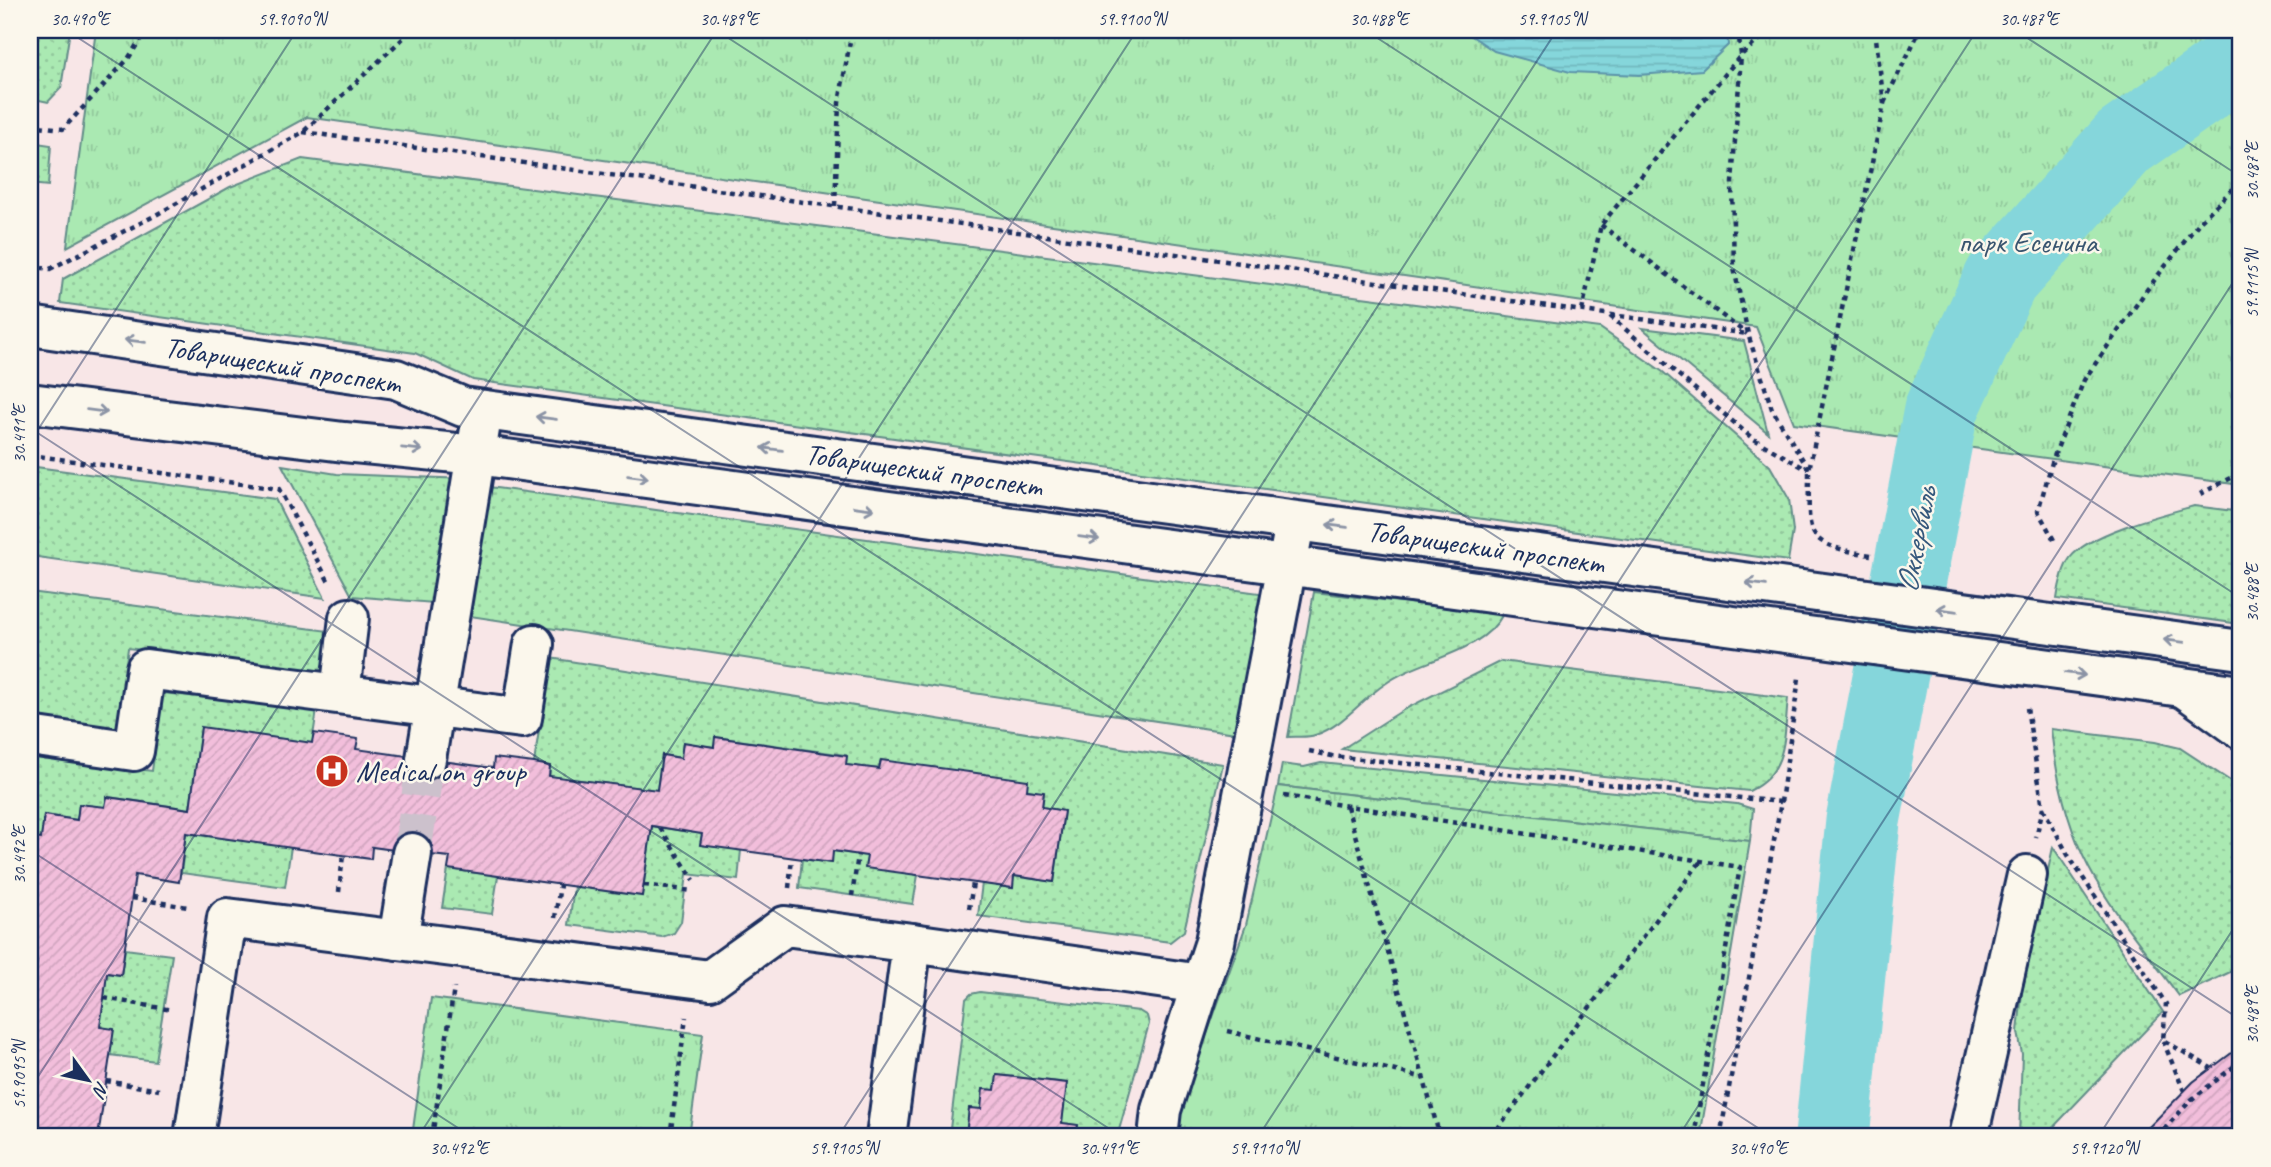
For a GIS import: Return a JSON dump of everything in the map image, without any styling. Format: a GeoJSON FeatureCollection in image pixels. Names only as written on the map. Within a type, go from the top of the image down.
{"type":"FeatureCollection","features":[{"type":"Feature","properties":{"kind":"street","name":"Товарищеский проспект"},"geometry":{"type":"LineString","coordinates":[[30,326],[396,379],[463,407],[2241,650]]}},
{"type":"Feature","properties":{"kind":"street","name":"Товарищеский проспект"},"geometry":{"type":"LineString","coordinates":[[30,403],[344,442],[477,455],[2182,687]]}},
{"type":"Feature","properties":{"kind":"street"},"geometry":{"type":"LineString","coordinates":[[426,759],[477,455],[482,409]]}},
{"type":"Feature","properties":{"kind":"street"},"geometry":{"type":"LineString","coordinates":[[1158,1137],[1161,1111],[1215,942],[1289,565],[1293,520]]}},
{"type":"Feature","properties":{"kind":"street"},"geometry":{"type":"LineString","coordinates":[[340,693],[349,618]]}},
{"type":"Feature","properties":{"kind":"street"},"geometry":{"type":"LineString","coordinates":[[30,736],[134,751],[146,669],[522,718],[534,644]]}},
{"type":"Feature","properties":{"kind":"street"},"geometry":{"type":"LineString","coordinates":[[2182,687],[2241,695]]}},
{"type":"Feature","properties":{"kind":"street"},"geometry":{"type":"LineString","coordinates":[[2182,687],[2241,729]]}},
{"type":"Feature","properties":{"kind":"street"},"geometry":{"type":"LineString","coordinates":[[398,940],[412,853]]}},
{"type":"Feature","properties":{"kind":"street"},"geometry":{"type":"LineString","coordinates":[[1968,1137],[2027,876]]}},
{"type":"Feature","properties":{"kind":"street"},"geometry":{"type":"LineString","coordinates":[[194,1137],[227,918],[710,980],[785,926],[1201,984]]}},
{"type":"Feature","properties":{"kind":"street"},"geometry":{"type":"LineString","coordinates":[[886,1137],[912,943]]}},
{"type":"Feature","properties":{"kind":"path"},"geometry":{"type":"LineString","coordinates":[[30,125],[64,129],[128,59],[146,30]]}},
{"type":"Feature","properties":{"kind":"path"},"geometry":{"type":"LineString","coordinates":[[30,266],[50,269],[153,216],[303,132],[412,30]]}},
{"type":"Feature","properties":{"kind":"path"},"geometry":{"type":"LineString","coordinates":[[835,206],[839,103],[852,30]]}},
{"type":"Feature","properties":{"kind":"path"},"geometry":{"type":"LineString","coordinates":[[1738,30],[1741,55],[1732,183],[1734,268],[1748,334],[1772,409],[1809,470]]}},
{"type":"Feature","properties":{"kind":"path"},"geometry":{"type":"LineString","coordinates":[[1582,311],[1601,225],[1741,55],[1771,30]]}},
{"type":"Feature","properties":{"kind":"path"},"geometry":{"type":"LineString","coordinates":[[1875,30],[1884,104]]}},
{"type":"Feature","properties":{"kind":"path"},"geometry":{"type":"LineString","coordinates":[[1830,548],[1815,538],[1809,519],[1809,470],[1884,104],[1920,30]]}},
{"type":"Feature","properties":{"kind":"path"},"geometry":{"type":"LineString","coordinates":[[303,132],[1748,334]]}},
{"type":"Feature","properties":{"kind":"path"},"geometry":{"type":"LineString","coordinates":[[2054,540],[2038,511],[2053,459],[2084,380],[2146,291],[2201,220],[2241,181]]}},
{"type":"Feature","properties":{"kind":"path"},"geometry":{"type":"LineString","coordinates":[[1601,225],[1748,334]]}},
{"type":"Feature","properties":{"kind":"path"},"geometry":{"type":"LineString","coordinates":[[1609,315],[1752,438],[1809,470]]}},
{"type":"Feature","properties":{"kind":"path"},"geometry":{"type":"LineString","coordinates":[[30,455],[279,489],[349,618]]}},
{"type":"Feature","properties":{"kind":"path"},"geometry":{"type":"LineString","coordinates":[[2200,494],[2241,473]]}},
{"type":"Feature","properties":{"kind":"path"},"geometry":{"type":"LineString","coordinates":[[1720,1137],[1781,802],[1799,678]]}},
{"type":"Feature","properties":{"kind":"path"},"geometry":{"type":"LineString","coordinates":[[2027,706],[2043,808],[2068,855],[2166,1004],[2163,1040],[2183,1091]]}},
{"type":"Feature","properties":{"kind":"path"},"geometry":{"type":"LineString","coordinates":[[1309,751],[1332,756],[1781,802]]}},
{"type":"Feature","properties":{"kind":"path"},"geometry":{"type":"LineString","coordinates":[[1245,790],[1740,867],[1694,1137]]}},
{"type":"Feature","properties":{"kind":"path"},"geometry":{"type":"LineString","coordinates":[[1347,806],[1440,1137]]}},
{"type":"Feature","properties":{"kind":"path"},"geometry":{"type":"LineString","coordinates":[[2027,876],[2043,808]]}},
{"type":"Feature","properties":{"kind":"path"},"geometry":{"type":"LineString","coordinates":[[660,828],[694,880]]}},
{"type":"Feature","properties":{"kind":"path"},"geometry":{"type":"LineString","coordinates":[[340,885],[343,855]]}},
{"type":"Feature","properties":{"kind":"path"},"geometry":{"type":"LineString","coordinates":[[851,903],[858,855]]}},
{"type":"Feature","properties":{"kind":"path"},"geometry":{"type":"LineString","coordinates":[[789,883],[792,857]]}},
{"type":"Feature","properties":{"kind":"path"},"geometry":{"type":"LineString","coordinates":[[1492,1137],[1701,861]]}},
{"type":"Feature","properties":{"kind":"path"},"geometry":{"type":"LineString","coordinates":[[969,909],[973,883]]}},
{"type":"Feature","properties":{"kind":"path"},"geometry":{"type":"LineString","coordinates":[[556,914],[560,885]]}},
{"type":"Feature","properties":{"kind":"path"},"geometry":{"type":"LineString","coordinates":[[644,886],[692,891]]}},
{"type":"Feature","properties":{"kind":"path"},"geometry":{"type":"LineString","coordinates":[[132,898],[188,907]]}},
{"type":"Feature","properties":{"kind":"path"},"geometry":{"type":"LineString","coordinates":[[432,1137],[460,948]]}},
{"type":"Feature","properties":{"kind":"path"},"geometry":{"type":"LineString","coordinates":[[670,1137],[692,978]]}},
{"type":"Feature","properties":{"kind":"path"},"geometry":{"type":"LineString","coordinates":[[104,998],[172,1010]]}},
{"type":"Feature","properties":{"kind":"path"},"geometry":{"type":"LineString","coordinates":[[1216,1029],[1425,1078]]}},
{"type":"Feature","properties":{"kind":"path"},"geometry":{"type":"LineString","coordinates":[[2163,1040],[2211,1068]]}},
{"type":"Feature","properties":{"kind":"path"},"geometry":{"type":"LineString","coordinates":[[2157,1137],[2191,1100],[2241,1061]]}},
{"type":"Feature","properties":{"kind":"path"},"geometry":{"type":"LineString","coordinates":[[106,1081],[159,1090]]}},
{"type":"Feature","properties":{"kind":"green space"},"geometry":{"type":"Polygon","coordinates":[[[32,30],[70,30],[61,88],[48,102],[30,98],[32,30]]]}},
{"type":"Feature","properties":{"kind":"green space","name":"парк Есенина"},"geometry":{"type":"Polygon","coordinates":[[[96,30],[2241,30],[2241,485],[1794,423],[1756,327],[307,117],[67,247],[96,30]]]}},
{"type":"Feature","properties":{"kind":"green space"},"geometry":{"type":"Polygon","coordinates":[[[30,142],[51,145],[48,186],[30,184],[30,142]]]}},
{"type":"Feature","properties":{"kind":"green space"},"geometry":{"type":"Polygon","coordinates":[[[302,159],[1600,328],[1663,372],[1770,466],[1789,499],[1793,531],[1788,561],[473,380],[415,353],[60,303],[63,279],[230,187],[302,159]]]}},
{"type":"Feature","properties":{"kind":"green space"},"geometry":{"type":"Polygon","coordinates":[[[1642,328],[1744,341],[1768,433],[1642,328]]]}},
{"type":"Feature","properties":{"kind":"green space"},"geometry":{"type":"Polygon","coordinates":[[[282,465],[337,474],[466,479],[445,604],[352,596],[282,465]]]}},
{"type":"Feature","properties":{"kind":"green space"},"geometry":{"type":"Polygon","coordinates":[[[36,467],[275,499],[325,598],[30,556],[36,467]]]}},
{"type":"Feature","properties":{"kind":"green space"},"geometry":{"type":"Polygon","coordinates":[[[489,487],[1267,594],[1242,734],[470,616],[489,487]]]}},
{"type":"Feature","properties":{"kind":"green space"},"geometry":{"type":"Polygon","coordinates":[[[2194,506],[2241,512],[2241,624],[2057,599],[2070,558],[2093,540],[2128,526],[2194,506]]]}},
{"type":"Feature","properties":{"kind":"green space"},"geometry":{"type":"Polygon","coordinates":[[[30,592],[329,631],[323,674],[128,648],[117,731],[30,719],[30,592]]]}},
{"type":"Feature","properties":{"kind":"green space"},"geometry":{"type":"Polygon","coordinates":[[[1314,592],[1503,614],[1481,638],[1400,675],[1376,690],[1334,726],[1315,735],[1288,737],[1314,592]]]}},
{"type":"Feature","properties":{"kind":"green space"},"geometry":{"type":"Polygon","coordinates":[[[550,658],[1223,764],[1184,931],[1170,942],[978,916],[982,883],[1012,888],[1014,876],[1054,882],[1064,811],[1042,807],[1044,793],[881,760],[879,769],[846,765],[846,755],[716,737],[714,747],[683,743],[681,758],[662,755],[657,790],[549,776],[550,766],[534,763],[550,658]]]}},
{"type":"Feature","properties":{"kind":"green space"},"geometry":{"type":"Polygon","coordinates":[[[1501,661],[1788,698],[1782,752],[1771,774],[1749,791],[1342,749],[1403,710],[1501,661]]]}},
{"type":"Feature","properties":{"kind":"green space"},"geometry":{"type":"Polygon","coordinates":[[[163,693],[317,710],[312,743],[201,728],[190,809],[107,797],[105,807],[79,804],[77,820],[45,815],[41,839],[30,838],[30,756],[152,771],[163,693]]]}},
{"type":"Feature","properties":{"kind":"green space"},"geometry":{"type":"Polygon","coordinates":[[[2051,729],[2155,742],[2180,748],[2241,788],[2241,967],[2179,996],[2109,901],[2081,852],[2064,800],[2051,729]]]}},
{"type":"Feature","properties":{"kind":"green space"},"geometry":{"type":"Polygon","coordinates":[[[1321,763],[1737,804],[1753,809],[1750,841],[1278,786],[1282,764],[1304,767],[1321,763]]]}},
{"type":"Feature","properties":{"kind":"green space"},"geometry":{"type":"Polygon","coordinates":[[[1278,786],[1750,841],[1700,1137],[1173,1137],[1175,1123],[1246,925],[1278,786]]]}},
{"type":"Feature","properties":{"kind":"green space"},"geometry":{"type":"Polygon","coordinates":[[[652,826],[702,834],[700,845],[741,850],[738,880],[687,874],[681,922],[674,933],[662,937],[569,925],[574,886],[642,895],[652,826]]]}},
{"type":"Feature","properties":{"kind":"green space"},"geometry":{"type":"Polygon","coordinates":[[[186,833],[291,847],[285,887],[181,873],[186,833]]]}},
{"type":"Feature","properties":{"kind":"green space"},"geometry":{"type":"Polygon","coordinates":[[[2053,847],[2163,1012],[2044,1137],[2019,1137],[2022,1054],[2018,1032],[2022,992],[2053,847]]]}},
{"type":"Feature","properties":{"kind":"green space"},"geometry":{"type":"Polygon","coordinates":[[[833,851],[867,856],[918,875],[913,904],[799,888],[802,859],[831,863],[833,851]]]}},
{"type":"Feature","properties":{"kind":"green space"},"geometry":{"type":"Polygon","coordinates":[[[448,869],[498,876],[492,914],[442,908],[448,869]]]}},
{"type":"Feature","properties":{"kind":"green space"},"geometry":{"type":"Polygon","coordinates":[[[125,949],[172,955],[155,1061],[110,1055],[100,1027],[107,973],[121,975],[125,949]]]}},
{"type":"Feature","properties":{"kind":"green space"},"geometry":{"type":"Polygon","coordinates":[[[980,992],[1139,1011],[1147,1016],[1149,1024],[1117,1137],[1076,1137],[1078,1125],[1062,1123],[1066,1083],[998,1075],[995,1090],[983,1089],[981,1109],[969,1108],[966,1137],[949,1137],[966,999],[971,994],[980,992]]]}},
{"type":"Feature","properties":{"kind":"green space"},"geometry":{"type":"Polygon","coordinates":[[[431,998],[703,1034],[689,1137],[412,1137],[431,998]]]}},
{"type":"Feature","properties":{"kind":"water"},"geometry":{"type":"Polygon","coordinates":[[[1463,30],[1727,30],[1728,45],[1702,70],[1639,75],[1570,72],[1494,51],[1463,30]]]}},
{"type":"Feature","properties":{"kind":"building"},"geometry":{"type":"Polygon","coordinates":[[[201,727],[312,743],[314,733],[358,739],[356,749],[493,768],[494,758],[534,763],[550,766],[549,776],[657,790],[662,755],[681,758],[683,742],[714,747],[715,737],[847,756],[846,765],[879,769],[881,760],[1028,780],[1027,790],[1044,792],[1042,807],[1064,811],[1054,882],[1014,876],[1013,888],[865,868],[867,856],[833,851],[832,863],[700,845],[702,834],[652,826],[642,896],[448,869],[450,857],[372,847],[371,859],[186,833],[179,882],[135,875],[121,975],[107,973],[100,1027],[114,1029],[98,1137],[30,1137],[30,1000],[37,961],[30,960],[30,838],[41,839],[44,815],[77,820],[79,804],[105,807],[107,797],[190,809],[201,727]]]}},
{"type":"Feature","properties":{"kind":"building"},"geometry":{"type":"Polygon","coordinates":[[[2241,1046],[2241,1137],[2139,1137],[2193,1082],[2241,1046]]]}},
{"type":"Feature","properties":{"kind":"building"},"geometry":{"type":"Polygon","coordinates":[[[997,1075],[1067,1083],[1062,1123],[1078,1125],[1076,1137],[966,1137],[969,1108],[981,1109],[983,1089],[995,1090],[997,1075]]]}},
{"type":"Feature","properties":{"kind":"waterway","name":"Оккервиль"},"geometry":{"type":"LineString","coordinates":[[1832,1137],[1863,821],[1941,410],[2001,279],[2124,142],[2241,60]]}},
{"type":"Feature","properties":{"kind":"tunnel"},"geometry":{"type":"LineString","coordinates":[[412,853],[426,759]]}},
{"type":"Feature","properties":{"kind":"place","name":"Medical on group"},"geometry":{"type":"Point","coordinates":[332,771]}}]}
